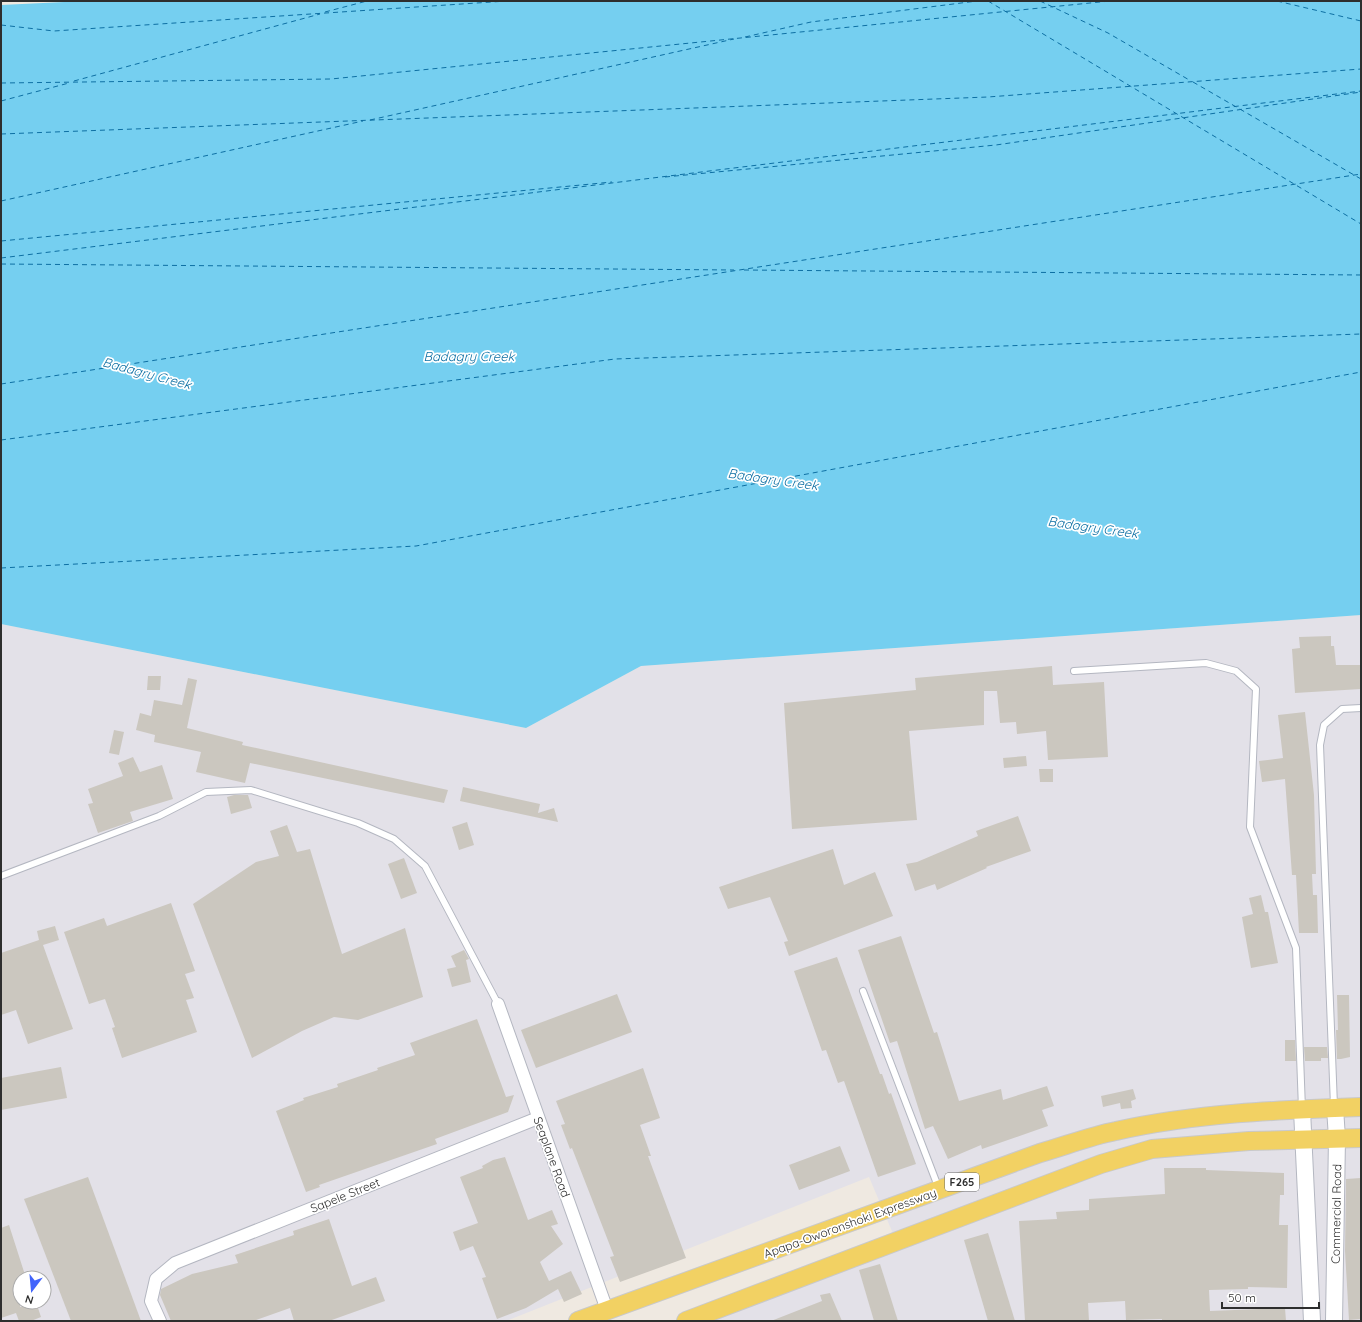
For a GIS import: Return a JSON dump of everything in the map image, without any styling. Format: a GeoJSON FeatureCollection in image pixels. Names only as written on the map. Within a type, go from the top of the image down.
{"type":"FeatureCollection","features":[{"type":"Feature","properties":{"kind":"main road","name":"Apapa-Oworonshoki Expressway"},"geometry":{"type":"LineString","coordinates":[[578,1321],[1040,1153],[1114,1131],[1187,1118],[1245,1113],[1361,1107]]}},
{"type":"Feature","properties":{"kind":"main road","name":"Commercial Road"},"geometry":{"type":"LineString","coordinates":[[1334,1108],[1337,1138],[1334,1321]]}},
{"type":"Feature","properties":{"kind":"main road"},"geometry":{"type":"LineString","coordinates":[[1302,1110],[1302,1139],[1312,1321]]}},
{"type":"Feature","properties":{"kind":"main road"},"geometry":{"type":"LineString","coordinates":[[686,1321],[1101,1164],[1152,1149],[1249,1141],[1361,1138]]}},
{"type":"Feature","properties":{"kind":"street","name":"Seaplane Road"},"geometry":{"type":"LineString","coordinates":[[498,1004],[607,1310]]}},
{"type":"Feature","properties":{"kind":"street","name":"Sapele Street"},"geometry":{"type":"LineString","coordinates":[[160,1321],[151,1301],[156,1279],[175,1263],[538,1118]]}},
{"type":"Feature","properties":{"kind":"lane"},"geometry":{"type":"LineString","coordinates":[[1074,671],[1206,663],[1236,672],[1256,689],[1250,827],[1296,948],[1302,1110]]}},
{"type":"Feature","properties":{"kind":"lane"},"geometry":{"type":"LineString","coordinates":[[1334,1108],[1320,745],[1324,725],[1342,709],[1361,708]]}},
{"type":"Feature","properties":{"kind":"lane"},"geometry":{"type":"LineString","coordinates":[[1,876],[159,816],[206,792],[251,790],[358,823],[394,838],[425,866],[498,1004]]}},
{"type":"Feature","properties":{"kind":"lane"},"geometry":{"type":"LineString","coordinates":[[863,991],[940,1190]]}},
{"type":"Feature","properties":{"kind":"shaded area"},"geometry":{"type":"Polygon","coordinates":[[[1361,615],[1361,1321],[688,1321],[897,1243],[869,1177],[506,1321],[1,1321],[1,624],[526,728],[641,666],[1361,615]]]}},
{"type":"Feature","properties":{"kind":"water","name":"Badagry Creek"},"geometry":{"type":"Polygon","coordinates":[[[85,1],[1361,1],[1361,615],[641,666],[526,728],[1,624],[1,5],[85,1]]]}},
{"type":"Feature","properties":{"kind":"building"},"geometry":{"type":"Polygon","coordinates":[[[1331,636],[1331,646],[1334,646],[1336,665],[1361,665],[1361,689],[1295,693],[1292,649],[1300,648],[1299,637],[1331,636]]]}},
{"type":"Feature","properties":{"kind":"building"},"geometry":{"type":"Polygon","coordinates":[[[1052,666],[1053,685],[1104,682],[1108,757],[1048,760],[1046,731],[1017,734],[1016,722],[1000,723],[997,691],[984,691],[984,725],[909,731],[917,820],[792,829],[784,703],[916,690],[915,678],[1052,666]]]}},
{"type":"Feature","properties":{"kind":"building"},"geometry":{"type":"Polygon","coordinates":[[[148,676],[161,676],[160,690],[147,690],[148,676]]]}},
{"type":"Feature","properties":{"kind":"building"},"geometry":{"type":"Polygon","coordinates":[[[188,678],[197,680],[187,728],[243,742],[242,745],[448,790],[444,803],[250,763],[245,783],[196,772],[201,752],[154,742],[155,735],[136,730],[140,713],[151,716],[154,700],[182,705],[188,678]]]}},
{"type":"Feature","properties":{"kind":"building"},"geometry":{"type":"Polygon","coordinates":[[[1305,712],[1314,795],[1316,874],[1312,874],[1313,895],[1317,895],[1318,933],[1299,933],[1296,875],[1292,875],[1285,779],[1262,782],[1259,761],[1283,758],[1278,715],[1305,712]]]}},
{"type":"Feature","properties":{"kind":"building"},"geometry":{"type":"Polygon","coordinates":[[[114,730],[124,732],[119,755],[109,753],[114,730]]]}},
{"type":"Feature","properties":{"kind":"building"},"geometry":{"type":"Polygon","coordinates":[[[1026,756],[1027,766],[1004,768],[1003,758],[1026,756]]]}},
{"type":"Feature","properties":{"kind":"building"},"geometry":{"type":"Polygon","coordinates":[[[133,757],[140,772],[162,765],[173,799],[130,812],[133,821],[98,833],[88,804],[93,803],[88,789],[123,776],[118,763],[133,757]]]}},
{"type":"Feature","properties":{"kind":"building"},"geometry":{"type":"Polygon","coordinates":[[[1039,769],[1053,769],[1053,782],[1040,782],[1039,769]]]}},
{"type":"Feature","properties":{"kind":"building"},"geometry":{"type":"Polygon","coordinates":[[[463,787],[540,804],[538,813],[554,808],[558,822],[460,801],[463,787]]]}},
{"type":"Feature","properties":{"kind":"building"},"geometry":{"type":"Polygon","coordinates":[[[234,795],[248,795],[252,808],[231,814],[227,797],[234,795]]]}},
{"type":"Feature","properties":{"kind":"building"},"geometry":{"type":"Polygon","coordinates":[[[1018,816],[1031,851],[986,867],[987,868],[937,890],[935,884],[915,891],[906,864],[917,862],[978,836],[976,831],[1018,816]]]}},
{"type":"Feature","properties":{"kind":"building"},"geometry":{"type":"Polygon","coordinates":[[[467,822],[474,845],[459,850],[452,827],[467,822]]]}},
{"type":"Feature","properties":{"kind":"building"},"geometry":{"type":"Polygon","coordinates":[[[287,825],[297,852],[310,849],[342,954],[405,928],[423,997],[358,1020],[334,1017],[302,1031],[252,1058],[193,904],[256,862],[279,856],[270,831],[287,825]]]}},
{"type":"Feature","properties":{"kind":"building"},"geometry":{"type":"Polygon","coordinates":[[[833,849],[844,885],[875,872],[893,916],[789,956],[784,942],[788,941],[770,897],[728,909],[719,887],[833,849]]]}},
{"type":"Feature","properties":{"kind":"building"},"geometry":{"type":"Polygon","coordinates":[[[404,858],[417,893],[401,899],[388,864],[404,858]]]}},
{"type":"Feature","properties":{"kind":"building"},"geometry":{"type":"Polygon","coordinates":[[[1261,895],[1265,912],[1268,912],[1278,963],[1251,968],[1242,917],[1253,914],[1249,898],[1261,895]]]}},
{"type":"Feature","properties":{"kind":"building"},"geometry":{"type":"Polygon","coordinates":[[[171,903],[195,971],[185,974],[194,998],[186,1000],[197,1032],[122,1058],[112,1028],[115,1027],[105,999],[89,1004],[64,932],[104,918],[107,926],[171,903]]]}},
{"type":"Feature","properties":{"kind":"building"},"geometry":{"type":"Polygon","coordinates":[[[55,926],[59,940],[43,945],[73,1029],[28,1044],[16,1010],[1,1015],[1,953],[39,940],[37,931],[55,926]]]}},
{"type":"Feature","properties":{"kind":"building"},"geometry":{"type":"Polygon","coordinates":[[[901,936],[934,1033],[937,1032],[959,1101],[1001,1089],[1003,1100],[1047,1086],[1054,1106],[1042,1110],[1048,1126],[982,1149],[981,1145],[948,1159],[933,1126],[925,1129],[897,1041],[890,1043],[858,950],[901,936]]]}},
{"type":"Feature","properties":{"kind":"building"},"geometry":{"type":"Polygon","coordinates":[[[464,950],[469,959],[466,960],[471,982],[452,987],[447,969],[456,967],[451,956],[464,950]]]}},
{"type":"Feature","properties":{"kind":"building"},"geometry":{"type":"Polygon","coordinates":[[[837,957],[880,1074],[882,1074],[889,1094],[891,1093],[916,1164],[878,1177],[844,1081],[838,1083],[826,1050],[822,1051],[794,971],[837,957]]]}},
{"type":"Feature","properties":{"kind":"building"},"geometry":{"type":"Polygon","coordinates":[[[617,994],[632,1032],[536,1068],[521,1030],[617,994]]]}},
{"type":"Feature","properties":{"kind":"building"},"geometry":{"type":"Polygon","coordinates":[[[1337,995],[1349,995],[1350,1057],[1341,1059],[1337,1059],[1337,995]]]}},
{"type":"Feature","properties":{"kind":"building"},"geometry":{"type":"Polygon","coordinates":[[[477,1019],[506,1097],[514,1095],[508,1112],[435,1139],[437,1144],[319,1185],[320,1187],[306,1192],[276,1111],[304,1100],[303,1098],[338,1087],[337,1084],[415,1055],[410,1043],[477,1019]]]}},
{"type":"Feature","properties":{"kind":"building"},"geometry":{"type":"Polygon","coordinates":[[[1285,1040],[1295,1040],[1296,1061],[1285,1061],[1285,1040]]]}},
{"type":"Feature","properties":{"kind":"building"},"geometry":{"type":"Polygon","coordinates":[[[1304,1047],[1327,1047],[1328,1058],[1321,1058],[1321,1061],[1305,1061],[1304,1047]]]}},
{"type":"Feature","properties":{"kind":"building"},"geometry":{"type":"Polygon","coordinates":[[[61,1067],[67,1098],[1,1110],[1,1078],[61,1067]]]}},
{"type":"Feature","properties":{"kind":"building"},"geometry":{"type":"Polygon","coordinates":[[[643,1068],[660,1118],[640,1125],[651,1156],[648,1156],[686,1258],[620,1282],[610,1257],[614,1256],[572,1148],[570,1149],[561,1125],[565,1124],[556,1101],[643,1068]]]}},
{"type":"Feature","properties":{"kind":"building"},"geometry":{"type":"Polygon","coordinates":[[[1133,1089],[1136,1099],[1131,1101],[1132,1108],[1121,1109],[1120,1103],[1103,1107],[1101,1096],[1133,1089]]]}},
{"type":"Feature","properties":{"kind":"building"},"geometry":{"type":"Polygon","coordinates":[[[840,1146],[850,1171],[799,1190],[789,1165],[840,1146]]]}},
{"type":"Feature","properties":{"kind":"building"},"geometry":{"type":"Polygon","coordinates":[[[505,1157],[528,1220],[552,1210],[558,1224],[551,1226],[563,1244],[540,1262],[549,1281],[571,1271],[582,1294],[564,1302],[558,1289],[526,1308],[497,1319],[482,1278],[486,1277],[473,1246],[460,1251],[453,1232],[478,1223],[460,1177],[483,1168],[482,1166],[493,1160],[505,1157]]]}},
{"type":"Feature","properties":{"kind":"building"},"geometry":{"type":"Polygon","coordinates":[[[1164,1168],[1206,1168],[1206,1170],[1284,1173],[1284,1195],[1280,1195],[1279,1225],[1288,1225],[1287,1288],[1248,1287],[1248,1289],[1209,1290],[1210,1311],[1285,1308],[1286,1321],[1162,1321],[1162,1319],[1126,1320],[1125,1301],[1088,1303],[1089,1321],[1025,1321],[1019,1221],[1057,1219],[1056,1212],[1089,1210],[1089,1199],[1165,1194],[1164,1168]]]}},
{"type":"Feature","properties":{"kind":"building"},"geometry":{"type":"Polygon","coordinates":[[[88,1177],[141,1321],[71,1321],[24,1199],[88,1177]]]}},
{"type":"Feature","properties":{"kind":"building"},"geometry":{"type":"Polygon","coordinates":[[[1361,1178],[1361,1319],[1349,1320],[1345,1251],[1346,1179],[1361,1178]]]}},
{"type":"Feature","properties":{"kind":"building"},"geometry":{"type":"Polygon","coordinates":[[[329,1219],[352,1286],[376,1277],[385,1301],[329,1321],[294,1321],[290,1308],[253,1321],[171,1321],[160,1295],[161,1289],[192,1274],[238,1263],[235,1255],[294,1235],[293,1231],[329,1219]]]}},
{"type":"Feature","properties":{"kind":"building"},"geometry":{"type":"Polygon","coordinates":[[[9,1225],[23,1270],[12,1270],[12,1310],[39,1310],[41,1317],[31,1321],[19,1321],[16,1313],[1,1318],[1,1228],[9,1225]]]}},
{"type":"Feature","properties":{"kind":"building"},"geometry":{"type":"Polygon","coordinates":[[[988,1233],[1015,1321],[988,1321],[964,1240],[988,1233]]]}},
{"type":"Feature","properties":{"kind":"building"},"geometry":{"type":"Polygon","coordinates":[[[880,1264],[898,1321],[874,1321],[859,1270],[880,1264]]]}},
{"type":"Feature","properties":{"kind":"building"},"geometry":{"type":"Polygon","coordinates":[[[830,1293],[842,1321],[771,1321],[822,1301],[820,1295],[830,1293]]]}},
{"type":"Feature","properties":{"kind":"ferry route"},"geometry":{"type":"LineString","coordinates":[[325,12],[367,1]]}},
{"type":"Feature","properties":{"kind":"ferry route"},"geometry":{"type":"LineString","coordinates":[[1,25],[54,31],[507,1]]}},
{"type":"Feature","properties":{"kind":"ferry route"},"geometry":{"type":"LineString","coordinates":[[745,37],[811,22],[977,1]]}},
{"type":"Feature","properties":{"kind":"ferry route"},"geometry":{"type":"LineString","coordinates":[[988,1],[1361,224]]}},
{"type":"Feature","properties":{"kind":"ferry route"},"geometry":{"type":"LineString","coordinates":[[1040,1],[1108,33],[1191,81]]}},
{"type":"Feature","properties":{"kind":"ferry route"},"geometry":{"type":"LineString","coordinates":[[1,83],[331,79],[1110,1]]}},
{"type":"Feature","properties":{"kind":"ferry route"},"geometry":{"type":"LineString","coordinates":[[1277,1],[1361,21]]}},
{"type":"Feature","properties":{"kind":"ferry route"},"geometry":{"type":"LineString","coordinates":[[74,81],[320,14]]}},
{"type":"Feature","properties":{"kind":"ferry route"},"geometry":{"type":"LineString","coordinates":[[370,120],[734,39]]}},
{"type":"Feature","properties":{"kind":"ferry route"},"geometry":{"type":"LineString","coordinates":[[1,134],[988,97],[1361,69]]}},
{"type":"Feature","properties":{"kind":"ferry route"},"geometry":{"type":"LineString","coordinates":[[1193,82],[1361,179]]}},
{"type":"Feature","properties":{"kind":"ferry route"},"geometry":{"type":"LineString","coordinates":[[1,101],[69,83]]}},
{"type":"Feature","properties":{"kind":"ferry route"},"geometry":{"type":"LineString","coordinates":[[1,258],[1361,91]]}},
{"type":"Feature","properties":{"kind":"ferry route"},"geometry":{"type":"LineString","coordinates":[[665,177],[996,145],[1361,92]]}},
{"type":"Feature","properties":{"kind":"ferry route"},"geometry":{"type":"LineString","coordinates":[[1,201],[363,121]]}},
{"type":"Feature","properties":{"kind":"ferry route"},"geometry":{"type":"LineString","coordinates":[[1,384],[1361,174]]}},
{"type":"Feature","properties":{"kind":"ferry route"},"geometry":{"type":"LineString","coordinates":[[1,241],[612,182]]}},
{"type":"Feature","properties":{"kind":"ferry route"},"geometry":{"type":"LineString","coordinates":[[1,264],[734,270]]}},
{"type":"Feature","properties":{"kind":"ferry route"},"geometry":{"type":"LineString","coordinates":[[744,270],[1361,275]]}},
{"type":"Feature","properties":{"kind":"ferry route"},"geometry":{"type":"LineString","coordinates":[[1,440],[615,359],[1361,334]]}},
{"type":"Feature","properties":{"kind":"ferry route"},"geometry":{"type":"LineString","coordinates":[[1,568],[416,546],[1361,372]]}}]}
